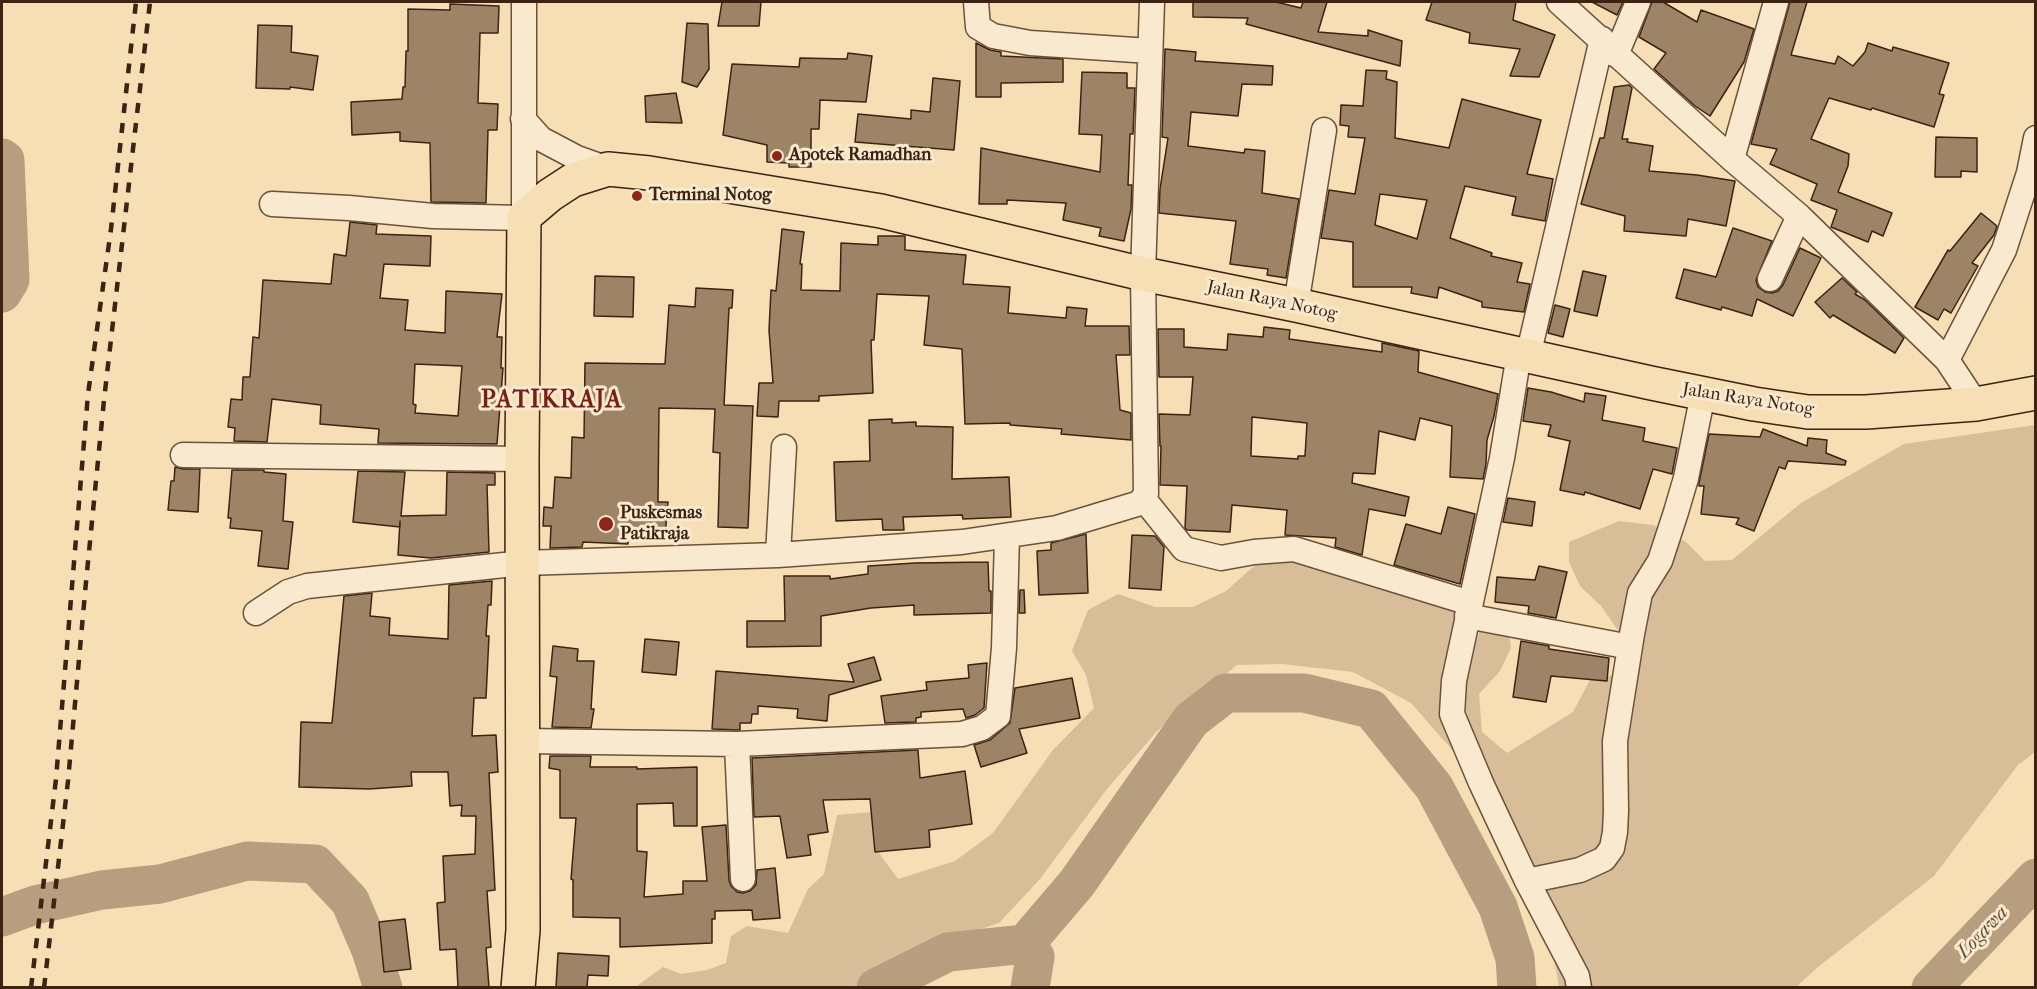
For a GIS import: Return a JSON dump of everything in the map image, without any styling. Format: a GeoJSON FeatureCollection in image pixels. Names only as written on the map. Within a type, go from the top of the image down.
{"type":"FeatureCollection","features":[{"type":"Feature","properties":{"kind":"highway","name":"Jalan Raya Notog"},"geometry":{"type":"LineString","coordinates":[[524,217],[550,195],[573,180],[608,169],[649,173],[881,211],[1143,274],[1703,394],[1808,412],[1866,412],[1976,404],[2036,393]]}},
{"type":"Feature","properties":{"kind":"highway"},"geometry":{"type":"LineString","coordinates":[[518,987],[523,930],[524,217]]}},
{"type":"Feature","properties":{"kind":"street"},"geometry":{"type":"LineString","coordinates":[[272,204],[433,216],[524,217],[524,2]]}},
{"type":"Feature","properties":{"kind":"street"},"geometry":{"type":"LineString","coordinates":[[976,2],[978,27],[993,36],[1030,43],[1150,51]]}},
{"type":"Feature","properties":{"kind":"street"},"geometry":{"type":"LineString","coordinates":[[256,613],[288,592],[307,586],[523,563],[777,555],[962,542],[1057,528],[1140,503],[1146,494],[1143,274],[1152,2]]}},
{"type":"Feature","properties":{"kind":"street"},"geometry":{"type":"LineString","coordinates":[[1559,2],[1732,159],[1799,216],[1947,360],[1976,404]]}},
{"type":"Feature","properties":{"kind":"street"},"geometry":{"type":"LineString","coordinates":[[1579,987],[1577,976],[1527,881],[1481,783],[1452,714],[1454,681],[1468,609],[1523,355],[1609,47],[1638,2]]}},
{"type":"Feature","properties":{"kind":"street"},"geometry":{"type":"LineString","coordinates":[[1732,159],[1776,2]]}},
{"type":"Feature","properties":{"kind":"street"},"geometry":{"type":"LineString","coordinates":[[523,119],[541,139],[577,158],[608,169]]}},
{"type":"Feature","properties":{"kind":"street"},"geometry":{"type":"LineString","coordinates":[[1296,305],[1324,130]]}},
{"type":"Feature","properties":{"kind":"street"},"geometry":{"type":"LineString","coordinates":[[1947,360],[2004,250],[2029,173],[2036,138]]}},
{"type":"Feature","properties":{"kind":"street"},"geometry":{"type":"LineString","coordinates":[[1770,279],[1799,216]]}},
{"type":"Feature","properties":{"kind":"street"},"geometry":{"type":"LineString","coordinates":[[1527,881],[1580,870],[1604,859],[1612,848],[1616,811],[1615,741],[1640,593],[1660,561],[1676,512],[1686,478],[1703,394]]}},
{"type":"Feature","properties":{"kind":"street"},"geometry":{"type":"LineString","coordinates":[[777,555],[784,447]]}},
{"type":"Feature","properties":{"kind":"street"},"geometry":{"type":"LineString","coordinates":[[183,455],[522,459]]}},
{"type":"Feature","properties":{"kind":"street"},"geometry":{"type":"LineString","coordinates":[[1143,498],[1184,549],[1221,558],[1254,552],[1294,549],[1468,609],[1630,647]]}},
{"type":"Feature","properties":{"kind":"street"},"geometry":{"type":"LineString","coordinates":[[524,741],[737,744],[962,734],[982,728],[998,716],[1004,648],[1007,536]]}},
{"type":"Feature","properties":{"kind":"street"},"geometry":{"type":"LineString","coordinates":[[737,744],[743,879]]}},
{"type":"Feature","properties":{"kind":"shaded area"},"geometry":{"type":"Polygon","coordinates":[[[2035,425],[2035,752],[2018,765],[1934,876],[1796,987],[1559,987],[1549,930],[1513,819],[1411,703],[1353,672],[1282,664],[1237,665],[1158,730],[1107,789],[1040,879],[999,923],[943,942],[852,987],[634,988],[663,967],[681,974],[707,970],[726,963],[731,936],[747,926],[788,933],[808,889],[824,874],[837,815],[872,812],[874,846],[898,879],[955,861],[993,833],[1053,750],[1094,708],[1086,675],[1072,651],[1088,610],[1118,594],[1155,607],[1193,607],[1226,591],[1253,567],[1294,549],[1470,603],[1466,684],[1471,657],[1486,613],[1507,617],[1511,648],[1500,671],[1479,694],[1482,732],[1507,753],[1573,712],[1590,680],[1632,671],[1624,639],[1601,606],[1580,586],[1569,562],[1569,542],[1619,521],[1653,525],[1686,542],[1705,561],[1732,560],[1801,503],[1904,444],[2035,425]]]}},
{"type":"Feature","properties":{"kind":"building"},"geometry":{"type":"Polygon","coordinates":[[[722,2],[761,2],[759,26],[718,26],[722,2]]]}},
{"type":"Feature","properties":{"kind":"building"},"geometry":{"type":"Polygon","coordinates":[[[1193,2],[1276,2],[1301,8],[1303,2],[1327,2],[1318,32],[1368,36],[1368,30],[1402,41],[1400,66],[1246,24],[1248,18],[1193,17],[1193,2]]]}},
{"type":"Feature","properties":{"kind":"building"},"geometry":{"type":"Polygon","coordinates":[[[1432,2],[1516,2],[1513,20],[1555,35],[1539,77],[1510,76],[1520,49],[1469,43],[1470,33],[1426,20],[1432,2]]]}},
{"type":"Feature","properties":{"kind":"building"},"geometry":{"type":"Polygon","coordinates":[[[1592,2],[1623,2],[1617,15],[1592,2]]]}},
{"type":"Feature","properties":{"kind":"building"},"geometry":{"type":"Polygon","coordinates":[[[1652,2],[1663,2],[1697,22],[1701,10],[1754,29],[1744,62],[1710,116],[1695,106],[1654,69],[1666,53],[1639,37],[1652,2]]]}},
{"type":"Feature","properties":{"kind":"building"},"geometry":{"type":"Polygon","coordinates":[[[1790,2],[1807,2],[1791,55],[1835,64],[1838,56],[1853,66],[1865,52],[1868,43],[1892,51],[1893,47],[1949,63],[1939,94],[1944,95],[1934,127],[1872,108],[1871,110],[1829,98],[1811,139],[1849,154],[1848,166],[1838,192],[1892,213],[1883,236],[1872,231],[1868,242],[1831,227],[1837,210],[1811,200],[1817,184],[1770,164],[1777,149],[1751,144],[1790,2]]]}},
{"type":"Feature","properties":{"kind":"building"},"geometry":{"type":"Polygon","coordinates":[[[450,4],[499,6],[498,33],[480,33],[478,103],[498,104],[497,130],[488,130],[486,203],[431,202],[430,143],[400,141],[400,132],[352,135],[351,102],[402,99],[403,87],[405,87],[406,51],[408,51],[408,9],[450,10],[450,4]]]}},
{"type":"Feature","properties":{"kind":"building"},"geometry":{"type":"Polygon","coordinates":[[[687,23],[708,24],[709,69],[697,87],[682,82],[687,23]]]}},
{"type":"Feature","properties":{"kind":"building"},"geometry":{"type":"Polygon","coordinates":[[[258,25],[292,26],[291,52],[318,56],[313,90],[290,87],[290,89],[256,88],[258,25]]]}},
{"type":"Feature","properties":{"kind":"building"},"geometry":{"type":"Polygon","coordinates":[[[976,43],[990,50],[1001,52],[1001,56],[1063,59],[1063,82],[1001,83],[1001,97],[976,97],[976,43]]]}},
{"type":"Feature","properties":{"kind":"building"},"geometry":{"type":"Polygon","coordinates":[[[1165,49],[1196,52],[1195,61],[1273,66],[1272,85],[1242,84],[1238,116],[1191,112],[1188,146],[1244,153],[1245,149],[1265,151],[1262,193],[1299,199],[1286,278],[1267,275],[1268,269],[1230,264],[1236,221],[1159,213],[1160,189],[1168,138],[1162,137],[1165,49]]]}},
{"type":"Feature","properties":{"kind":"building"},"geometry":{"type":"Polygon","coordinates":[[[848,53],[872,56],[866,102],[820,100],[819,129],[811,129],[811,167],[789,167],[789,163],[767,162],[767,145],[723,135],[732,64],[799,67],[800,58],[847,59],[848,53]]]}},
{"type":"Feature","properties":{"kind":"building"},"geometry":{"type":"Polygon","coordinates":[[[1366,70],[1387,71],[1386,79],[1397,82],[1395,138],[1449,148],[1462,99],[1541,120],[1527,174],[1553,179],[1545,221],[1512,215],[1516,197],[1465,186],[1450,238],[1492,253],[1491,256],[1522,263],[1517,282],[1530,284],[1524,312],[1482,307],[1482,302],[1439,287],[1437,298],[1411,293],[1412,287],[1353,287],[1353,242],[1321,238],[1329,190],[1355,194],[1365,138],[1348,137],[1349,126],[1340,125],[1341,105],[1363,106],[1366,70]],[[1380,194],[1375,225],[1417,239],[1427,200],[1380,194]]]}},
{"type":"Feature","properties":{"kind":"building"},"geometry":{"type":"Polygon","coordinates":[[[1082,72],[1127,73],[1127,88],[1135,88],[1128,185],[1132,185],[1131,209],[1124,241],[1099,236],[1101,228],[1063,220],[1066,203],[1007,200],[1007,204],[979,204],[981,148],[1100,172],[1102,135],[1079,134],[1082,72]]]}},
{"type":"Feature","properties":{"kind":"building"},"geometry":{"type":"Polygon","coordinates":[[[933,78],[960,81],[954,150],[855,142],[858,114],[911,119],[911,110],[930,112],[933,78]]]}},
{"type":"Feature","properties":{"kind":"building"},"geometry":{"type":"Polygon","coordinates":[[[1629,85],[1632,88],[1622,139],[1628,139],[1627,142],[1653,146],[1649,171],[1735,181],[1726,226],[1688,219],[1686,236],[1624,231],[1625,216],[1581,204],[1600,138],[1604,138],[1614,87],[1629,85]]]}},
{"type":"Feature","properties":{"kind":"building"},"geometry":{"type":"Polygon","coordinates":[[[676,93],[682,123],[646,122],[645,96],[676,93]]]}},
{"type":"Feature","properties":{"kind":"building"},"geometry":{"type":"Polygon","coordinates":[[[1936,137],[1977,138],[1977,172],[1961,171],[1961,177],[1935,177],[1936,137]]]}},
{"type":"Feature","properties":{"kind":"building"},"geometry":{"type":"Polygon","coordinates":[[[1981,213],[1997,226],[1994,235],[1972,263],[1978,266],[1951,313],[1944,309],[1938,320],[1915,307],[1948,250],[1950,251],[1981,213]]]}},
{"type":"Feature","properties":{"kind":"building"},"geometry":{"type":"Polygon","coordinates":[[[350,222],[377,225],[376,234],[431,236],[430,266],[384,264],[380,298],[408,300],[405,330],[445,333],[446,291],[502,294],[497,337],[502,337],[501,368],[503,368],[497,444],[378,443],[379,429],[320,424],[321,405],[272,399],[267,442],[234,441],[235,428],[228,427],[231,399],[242,400],[243,377],[250,377],[253,337],[259,338],[263,280],[331,284],[334,254],[346,256],[350,222]],[[415,364],[413,404],[416,405],[415,413],[458,416],[462,366],[415,364]]]}},
{"type":"Feature","properties":{"kind":"building"},"geometry":{"type":"Polygon","coordinates":[[[1733,228],[1772,241],[1756,280],[1758,287],[1765,292],[1778,291],[1783,285],[1800,248],[1821,258],[1793,316],[1757,299],[1752,316],[1722,307],[1721,310],[1676,298],[1684,269],[1716,277],[1733,228]]]}},
{"type":"Feature","properties":{"kind":"building"},"geometry":{"type":"Polygon","coordinates":[[[782,229],[804,232],[800,264],[802,264],[801,290],[840,291],[841,243],[878,245],[878,236],[905,236],[905,250],[966,255],[963,284],[1010,287],[1008,313],[1066,318],[1067,307],[1087,309],[1085,326],[1129,326],[1130,355],[1116,355],[1120,410],[1131,413],[1131,440],[1061,434],[1062,429],[1010,425],[1010,423],[965,424],[962,349],[924,345],[929,296],[877,294],[874,340],[871,340],[873,393],[819,396],[819,401],[779,401],[778,417],[757,416],[759,383],[773,383],[769,330],[771,290],[776,291],[782,229]]]}},
{"type":"Feature","properties":{"kind":"building"},"geometry":{"type":"Polygon","coordinates":[[[1583,271],[1606,276],[1597,316],[1574,311],[1583,271]]]}},
{"type":"Feature","properties":{"kind":"building"},"geometry":{"type":"Polygon","coordinates":[[[595,276],[634,277],[633,317],[594,316],[595,276]]]}},
{"type":"Feature","properties":{"kind":"building"},"geometry":{"type":"Polygon","coordinates":[[[1842,278],[1857,292],[1855,294],[1865,300],[1904,338],[1895,353],[1833,315],[1830,318],[1815,302],[1842,278]]]}},
{"type":"Feature","properties":{"kind":"building"},"geometry":{"type":"Polygon","coordinates":[[[696,288],[733,290],[732,308],[729,308],[724,405],[753,406],[748,528],[718,527],[720,453],[713,452],[715,409],[659,408],[658,502],[668,502],[665,536],[628,534],[628,544],[583,542],[582,547],[550,548],[551,526],[543,526],[544,507],[553,508],[555,477],[571,478],[572,437],[584,438],[585,363],[665,364],[669,305],[695,307],[696,288]]]}},
{"type":"Feature","properties":{"kind":"building"},"geometry":{"type":"Polygon","coordinates":[[[1555,305],[1570,309],[1563,337],[1548,333],[1555,305]]]}},
{"type":"Feature","properties":{"kind":"building"},"geometry":{"type":"Polygon","coordinates":[[[1264,327],[1290,330],[1289,339],[1382,352],[1382,343],[1419,351],[1418,372],[1498,394],[1487,440],[1483,479],[1450,477],[1452,426],[1420,418],[1415,440],[1379,431],[1375,474],[1353,473],[1352,483],[1409,497],[1405,516],[1369,509],[1362,555],[1335,547],[1336,538],[1285,535],[1287,510],[1232,505],[1230,532],[1187,530],[1185,528],[1187,486],[1160,485],[1159,414],[1190,415],[1193,377],[1159,377],[1158,329],[1184,329],[1184,347],[1227,350],[1228,334],[1263,337],[1264,327]],[[1252,417],[1251,456],[1298,459],[1298,456],[1305,456],[1307,423],[1252,417]]]}},
{"type":"Feature","properties":{"kind":"building"},"geometry":{"type":"Polygon","coordinates":[[[1528,388],[1584,402],[1585,393],[1606,396],[1602,420],[1645,428],[1643,441],[1677,448],[1672,474],[1653,469],[1640,509],[1585,492],[1584,495],[1560,490],[1570,441],[1548,436],[1551,425],[1523,421],[1528,388]]]}},
{"type":"Feature","properties":{"kind":"building"},"geometry":{"type":"Polygon","coordinates":[[[892,419],[892,423],[916,422],[916,426],[953,427],[952,479],[1009,477],[1011,517],[963,519],[962,515],[903,517],[904,530],[883,530],[882,519],[836,521],[834,462],[870,461],[869,420],[892,419]]]}},
{"type":"Feature","properties":{"kind":"building"},"geometry":{"type":"Polygon","coordinates":[[[1763,429],[1807,446],[1808,438],[1827,440],[1826,453],[1846,461],[1845,465],[1788,461],[1785,469],[1779,467],[1754,531],[1736,524],[1739,518],[1701,514],[1704,486],[1699,486],[1699,483],[1709,434],[1760,437],[1763,429]]]}},
{"type":"Feature","properties":{"kind":"building"},"geometry":{"type":"Polygon","coordinates":[[[175,467],[200,469],[198,512],[168,510],[175,467]]]}},
{"type":"Feature","properties":{"kind":"building"},"geometry":{"type":"Polygon","coordinates":[[[232,470],[264,470],[264,472],[286,474],[283,521],[293,522],[288,569],[258,566],[262,531],[230,528],[231,518],[228,518],[232,470]]]}},
{"type":"Feature","properties":{"kind":"building"},"geometry":{"type":"Polygon","coordinates":[[[358,471],[405,472],[401,516],[446,515],[447,472],[495,473],[495,485],[487,485],[489,552],[431,558],[398,555],[400,527],[353,522],[358,471]]]}},
{"type":"Feature","properties":{"kind":"building"},"geometry":{"type":"Polygon","coordinates":[[[1508,498],[1535,502],[1532,526],[1503,522],[1508,498]]]}},
{"type":"Feature","properties":{"kind":"building"},"geometry":{"type":"Polygon","coordinates":[[[1448,507],[1475,514],[1460,584],[1394,565],[1406,524],[1441,534],[1448,507]]]}},
{"type":"Feature","properties":{"kind":"building"},"geometry":{"type":"Polygon","coordinates":[[[1086,534],[1088,593],[1039,595],[1037,551],[1051,550],[1051,543],[1086,534]]]}},
{"type":"Feature","properties":{"kind":"building"},"geometry":{"type":"Polygon","coordinates":[[[1132,535],[1155,536],[1164,547],[1161,590],[1129,588],[1132,535]]]}},
{"type":"Feature","properties":{"kind":"building"},"geometry":{"type":"Polygon","coordinates":[[[988,562],[991,613],[914,615],[914,605],[871,608],[821,616],[821,646],[747,647],[747,621],[785,621],[784,576],[830,576],[830,579],[868,574],[868,566],[988,562]]]}},
{"type":"Feature","properties":{"kind":"building"},"geometry":{"type":"Polygon","coordinates":[[[1539,566],[1567,572],[1556,618],[1528,613],[1529,606],[1495,602],[1497,577],[1535,580],[1539,566]]]}},
{"type":"Feature","properties":{"kind":"building"},"geometry":{"type":"Polygon","coordinates":[[[492,581],[486,636],[489,636],[486,698],[474,698],[472,736],[496,735],[498,772],[489,773],[495,890],[487,891],[491,947],[486,948],[489,987],[458,987],[456,949],[440,950],[437,903],[445,902],[443,856],[475,854],[476,816],[461,816],[462,805],[450,806],[448,772],[411,772],[412,786],[369,789],[299,787],[301,722],[332,723],[344,596],[372,593],[370,616],[390,618],[389,635],[448,639],[449,585],[492,581]]]}},
{"type":"Feature","properties":{"kind":"building"},"geometry":{"type":"Polygon","coordinates":[[[1020,590],[1024,590],[1025,613],[1019,613],[1020,590]]]}},
{"type":"Feature","properties":{"kind":"building"},"geometry":{"type":"Polygon","coordinates":[[[645,639],[679,642],[676,675],[642,672],[645,639]]]}},
{"type":"Feature","properties":{"kind":"building"},"geometry":{"type":"Polygon","coordinates":[[[1521,641],[1549,646],[1549,649],[1609,658],[1607,681],[1551,676],[1546,702],[1513,697],[1521,641]]]}},
{"type":"Feature","properties":{"kind":"building"},"geometry":{"type":"Polygon","coordinates":[[[553,646],[578,649],[577,661],[594,661],[591,709],[594,709],[591,728],[552,727],[557,677],[550,676],[553,646]]]}},
{"type":"Feature","properties":{"kind":"building"},"geometry":{"type":"Polygon","coordinates":[[[874,657],[881,680],[829,695],[827,721],[797,718],[798,709],[758,706],[758,714],[752,714],[751,723],[740,723],[740,730],[712,729],[716,671],[854,682],[848,664],[874,657]]]}},
{"type":"Feature","properties":{"kind":"building"},"geometry":{"type":"Polygon","coordinates":[[[987,663],[984,708],[975,715],[966,718],[963,709],[921,712],[921,717],[916,718],[916,722],[885,723],[881,696],[927,690],[926,682],[969,678],[968,665],[987,663]]]}},
{"type":"Feature","properties":{"kind":"building"},"geometry":{"type":"Polygon","coordinates":[[[1072,678],[1080,718],[1019,729],[1027,753],[981,767],[974,745],[990,740],[1010,723],[1015,688],[1072,678]]]}},
{"type":"Feature","properties":{"kind":"building"},"geometry":{"type":"Polygon","coordinates":[[[918,750],[920,778],[965,771],[972,824],[929,830],[930,847],[875,852],[870,799],[823,800],[828,832],[808,835],[811,855],[787,858],[780,816],[754,817],[752,758],[918,750]]]}},
{"type":"Feature","properties":{"kind":"building"},"geometry":{"type":"Polygon","coordinates":[[[550,756],[591,756],[590,767],[637,767],[637,769],[697,767],[697,826],[674,826],[673,803],[637,804],[637,851],[647,852],[644,897],[683,894],[683,881],[707,881],[702,827],[726,825],[731,886],[737,892],[750,891],[756,885],[757,870],[775,868],[780,918],[753,920],[752,910],[715,911],[715,919],[712,919],[712,943],[620,947],[620,918],[573,917],[573,880],[571,879],[576,818],[560,818],[560,770],[549,768],[550,756]]]}},
{"type":"Feature","properties":{"kind":"building"},"geometry":{"type":"Polygon","coordinates":[[[405,919],[411,969],[384,972],[379,922],[405,919]]]}},
{"type":"Feature","properties":{"kind":"building"},"geometry":{"type":"Polygon","coordinates":[[[558,953],[609,956],[608,976],[588,975],[587,987],[556,987],[558,953]]]}},
{"type":"Feature","properties":{"kind":"waterway"},"geometry":{"type":"LineString","coordinates":[[2,158],[5,160],[10,280],[2,293]]}},
{"type":"Feature","properties":{"kind":"waterway"},"geometry":{"type":"LineString","coordinates":[[876,988],[948,952],[1025,944],[1077,883],[1191,720],[1226,693],[1304,693],[1371,709],[1434,787],[1498,907],[1515,958],[1517,988]]}},
{"type":"Feature","properties":{"kind":"waterway"},"geometry":{"type":"LineString","coordinates":[[2,917],[35,905],[102,890],[160,884],[247,861],[315,864],[350,901],[371,950],[383,988]]}},
{"type":"Feature","properties":{"kind":"waterway","name":"Logawa"},"geometry":{"type":"LineString","coordinates":[[1931,988],[2036,878]]}},
{"type":"Feature","properties":{"kind":"waterway"},"geometry":{"type":"LineString","coordinates":[[1025,944],[1035,957],[1030,988]]}},
{"type":"Feature","properties":{"kind":"railway"},"geometry":{"type":"LineString","coordinates":[[31,988],[56,779],[88,394],[111,229],[136,2]]}},
{"type":"Feature","properties":{"kind":"railway"},"geometry":{"type":"LineString","coordinates":[[44,988],[68,781],[104,400],[150,2]]}},
{"type":"Feature","properties":{"kind":"place","name":"Apotek Ramadhan"},"geometry":{"type":"Point","coordinates":[777,156]}},
{"type":"Feature","properties":{"kind":"place","name":"Terminal Notog"},"geometry":{"type":"Point","coordinates":[637,196]}},
{"type":"Feature","properties":{"kind":"place","name":"Puskesmas Patikraja"},"geometry":{"type":"Point","coordinates":[606,524]}},
{"type":"Feature","properties":{"kind":"district","name":"PATIKRAJA"},"geometry":{"type":"Point","coordinates":[552,401]}}]}
